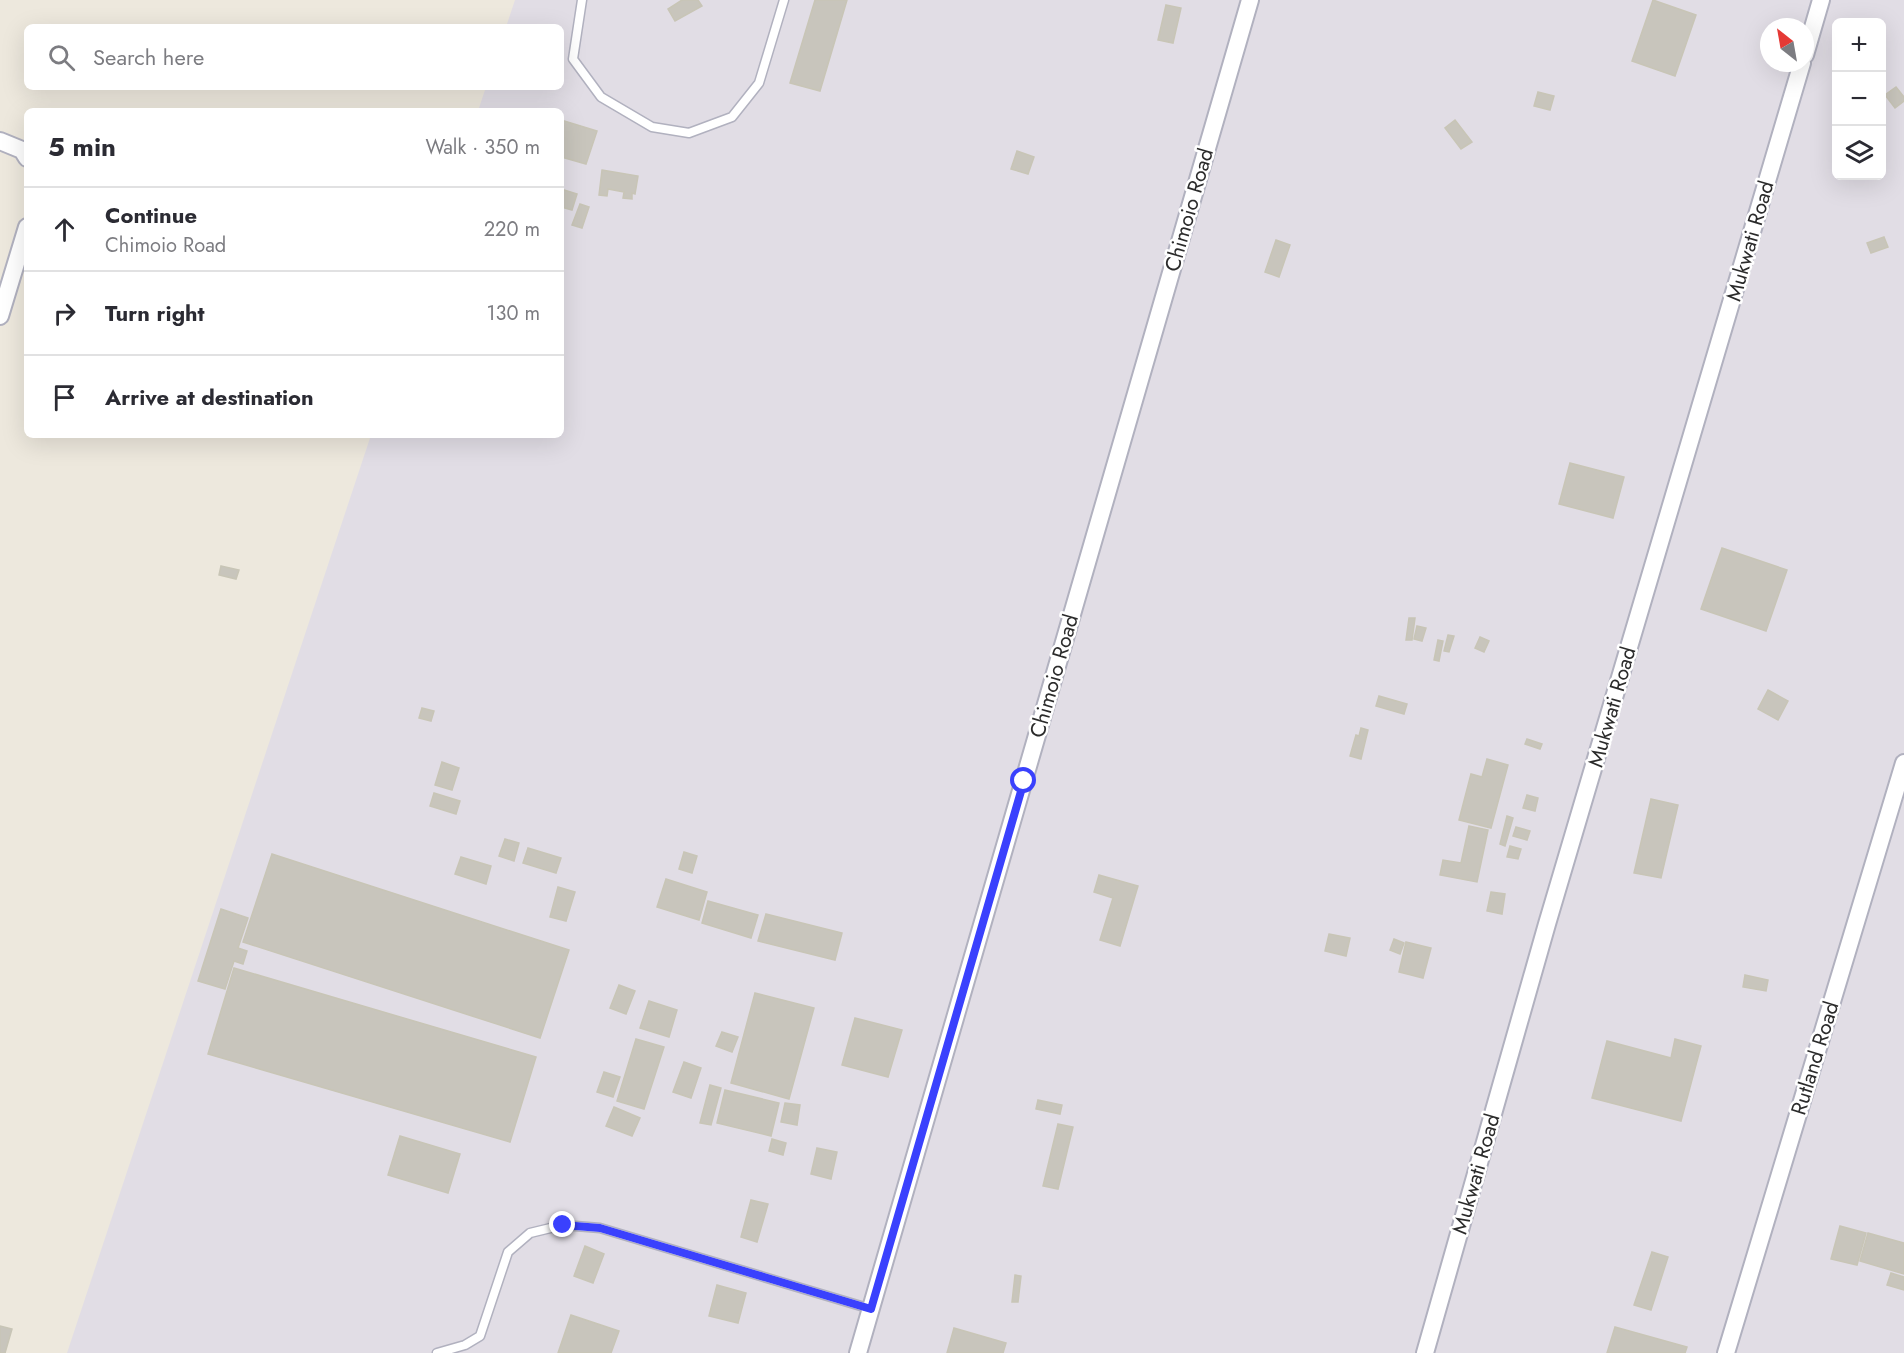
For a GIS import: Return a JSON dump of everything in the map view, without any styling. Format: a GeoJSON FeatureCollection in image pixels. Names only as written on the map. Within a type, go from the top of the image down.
{"type":"FeatureCollection","features":[{"type":"Feature","properties":{"kind":"street","name":"Chimoio Road"},"geometry":{"type":"LineString","coordinates":[[858,1353],[1250,0]]}},
{"type":"Feature","properties":{"kind":"street"},"geometry":{"type":"LineString","coordinates":[[1814,24],[1821,0]]}},
{"type":"Feature","properties":{"kind":"street","name":"Mukwati Road"},"geometry":{"type":"LineString","coordinates":[[1425,1353],[1551,913],[1800,72]]}},
{"type":"Feature","properties":{"kind":"street"},"geometry":{"type":"LineString","coordinates":[[0,141],[22,150],[24,153]]}},
{"type":"Feature","properties":{"kind":"street"},"geometry":{"type":"LineString","coordinates":[[0,316],[24,237]]}},
{"type":"Feature","properties":{"kind":"street","name":"Rutland Road"},"geometry":{"type":"LineString","coordinates":[[1726,1353],[1904,763]]}},
{"type":"Feature","properties":{"kind":"lane"},"geometry":{"type":"LineString","coordinates":[[582,0],[573,59],[601,97],[652,127],[689,134],[732,117],[759,83],[784,0]]}},
{"type":"Feature","properties":{"kind":"lane"},"geometry":{"type":"LineString","coordinates":[[437,1353],[465,1345],[480,1336],[508,1252],[530,1233],[563,1225],[600,1228],[871,1309]]}},
{"type":"Feature","properties":{"kind":"shaded area"},"geometry":{"type":"Polygon","coordinates":[[[515,0],[1904,0],[1904,1353],[67,1353],[370,438],[564,438],[564,108],[479,108],[485,90],[564,90],[564,24],[507,24],[515,0]]]}},
{"type":"Feature","properties":{"kind":"building"},"geometry":{"type":"Polygon","coordinates":[[[682,0],[698,0],[702,6],[675,21],[668,9],[682,0]]]}},
{"type":"Feature","properties":{"kind":"building"},"geometry":{"type":"Polygon","coordinates":[[[815,0],[847,0],[820,91],[790,83],[815,0]]]}},
{"type":"Feature","properties":{"kind":"building"},"geometry":{"type":"Polygon","coordinates":[[[1653,0],[1696,15],[1675,76],[1632,61],[1653,0]]]}},
{"type":"Feature","properties":{"kind":"building"},"geometry":{"type":"Polygon","coordinates":[[[1166,5],[1181,8],[1173,43],[1158,40],[1166,5]]]}},
{"type":"Feature","properties":{"kind":"building"},"geometry":{"type":"Polygon","coordinates":[[[1896,87],[1904,97],[1904,101],[1895,108],[1886,94],[1896,87]]]}},
{"type":"Feature","properties":{"kind":"building"},"geometry":{"type":"Polygon","coordinates":[[[1538,92],[1554,96],[1550,110],[1534,106],[1538,92]]]}},
{"type":"Feature","properties":{"kind":"building"},"geometry":{"type":"Polygon","coordinates":[[[1455,120],[1472,142],[1461,149],[1445,128],[1455,120]]]}},
{"type":"Feature","properties":{"kind":"building"},"geometry":{"type":"Polygon","coordinates":[[[564,121],[597,131],[586,164],[564,158],[564,121]]]}},
{"type":"Feature","properties":{"kind":"building"},"geometry":{"type":"Polygon","coordinates":[[[1017,151],[1034,157],[1028,174],[1011,169],[1017,151]]]}},
{"type":"Feature","properties":{"kind":"building"},"geometry":{"type":"Polygon","coordinates":[[[602,170],[638,176],[632,199],[623,198],[624,192],[608,189],[607,196],[599,195],[602,170]]]}},
{"type":"Feature","properties":{"kind":"building"},"geometry":{"type":"Polygon","coordinates":[[[564,190],[577,194],[572,210],[564,208],[564,190]]]}},
{"type":"Feature","properties":{"kind":"building"},"geometry":{"type":"Polygon","coordinates":[[[580,204],[589,207],[582,228],[572,225],[580,204]]]}},
{"type":"Feature","properties":{"kind":"building"},"geometry":{"type":"Polygon","coordinates":[[[1884,237],[1888,247],[1871,253],[1867,243],[1884,237]]]}},
{"type":"Feature","properties":{"kind":"building"},"geometry":{"type":"Polygon","coordinates":[[[1276,240],[1290,245],[1279,277],[1265,272],[1276,240]]]}},
{"type":"Feature","properties":{"kind":"building"},"geometry":{"type":"Polygon","coordinates":[[[1570,463],[1624,477],[1613,518],[1559,504],[1570,463]]]}},
{"type":"Feature","properties":{"kind":"building"},"geometry":{"type":"Polygon","coordinates":[[[1722,548],[1787,570],[1766,631],[1701,609],[1722,548]]]}},
{"type":"Feature","properties":{"kind":"building"},"geometry":{"type":"Polygon","coordinates":[[[221,566],[239,570],[236,579],[219,575],[221,566]]]}},
{"type":"Feature","properties":{"kind":"building"},"geometry":{"type":"Polygon","coordinates":[[[1409,618],[1415,618],[1412,640],[1406,640],[1409,618]]]}},
{"type":"Feature","properties":{"kind":"building"},"geometry":{"type":"Polygon","coordinates":[[[1417,626],[1426,628],[1422,641],[1414,639],[1417,626]]]}},
{"type":"Feature","properties":{"kind":"building"},"geometry":{"type":"Polygon","coordinates":[[[1448,635],[1454,636],[1449,652],[1444,651],[1448,635]]]}},
{"type":"Feature","properties":{"kind":"building"},"geometry":{"type":"Polygon","coordinates":[[[1480,637],[1489,641],[1484,652],[1475,648],[1480,637]]]}},
{"type":"Feature","properties":{"kind":"building"},"geometry":{"type":"Polygon","coordinates":[[[1438,640],[1443,641],[1439,661],[1434,660],[1438,640]]]}},
{"type":"Feature","properties":{"kind":"building"},"geometry":{"type":"Polygon","coordinates":[[[1768,690],[1788,701],[1778,720],[1758,709],[1768,690]]]}},
{"type":"Feature","properties":{"kind":"building"},"geometry":{"type":"Polygon","coordinates":[[[1379,696],[1407,704],[1404,714],[1376,706],[1379,696]]]}},
{"type":"Feature","properties":{"kind":"building"},"geometry":{"type":"Polygon","coordinates":[[[422,708],[434,711],[431,721],[419,718],[422,708]]]}},
{"type":"Feature","properties":{"kind":"building"},"geometry":{"type":"Polygon","coordinates":[[[1361,728],[1368,730],[1361,759],[1350,756],[1356,735],[1359,736],[1361,728]]]}},
{"type":"Feature","properties":{"kind":"building"},"geometry":{"type":"Polygon","coordinates":[[[1527,739],[1542,744],[1540,749],[1525,744],[1527,739]]]}},
{"type":"Feature","properties":{"kind":"building"},"geometry":{"type":"Polygon","coordinates":[[[1487,759],[1508,765],[1491,828],[1459,820],[1471,774],[1482,777],[1487,759]]]}},
{"type":"Feature","properties":{"kind":"building"},"geometry":{"type":"Polygon","coordinates":[[[442,762],[459,768],[452,790],[435,785],[442,762]]]}},
{"type":"Feature","properties":{"kind":"building"},"geometry":{"type":"Polygon","coordinates":[[[434,793],[460,801],[456,814],[430,806],[434,793]]]}},
{"type":"Feature","properties":{"kind":"building"},"geometry":{"type":"Polygon","coordinates":[[[1527,795],[1538,798],[1535,811],[1523,808],[1527,795]]]}},
{"type":"Feature","properties":{"kind":"building"},"geometry":{"type":"Polygon","coordinates":[[[1651,799],[1678,805],[1661,878],[1634,873],[1651,799]]]}},
{"type":"Feature","properties":{"kind":"building"},"geometry":{"type":"Polygon","coordinates":[[[1507,816],[1513,818],[1505,846],[1500,844],[1507,816]]]}},
{"type":"Feature","properties":{"kind":"building"},"geometry":{"type":"Polygon","coordinates":[[[1469,826],[1488,830],[1477,882],[1440,875],[1443,860],[1461,863],[1469,826]]]}},
{"type":"Feature","properties":{"kind":"building"},"geometry":{"type":"Polygon","coordinates":[[[1516,827],[1530,831],[1527,840],[1513,836],[1516,827]]]}},
{"type":"Feature","properties":{"kind":"building"},"geometry":{"type":"Polygon","coordinates":[[[505,839],[519,843],[514,861],[499,856],[505,839]]]}},
{"type":"Feature","properties":{"kind":"building"},"geometry":{"type":"Polygon","coordinates":[[[1510,846],[1521,849],[1518,859],[1507,857],[1510,846]]]}},
{"type":"Feature","properties":{"kind":"building"},"geometry":{"type":"Polygon","coordinates":[[[528,848],[561,858],[556,873],[523,863],[528,848]]]}},
{"type":"Feature","properties":{"kind":"building"},"geometry":{"type":"Polygon","coordinates":[[[684,852],[697,856],[692,873],[679,869],[684,852]]]}},
{"type":"Feature","properties":{"kind":"building"},"geometry":{"type":"Polygon","coordinates":[[[272,854],[569,950],[540,1038],[243,942],[272,854]]]}},
{"type":"Feature","properties":{"kind":"building"},"geometry":{"type":"Polygon","coordinates":[[[461,857],[491,866],[486,884],[455,874],[461,857]]]}},
{"type":"Feature","properties":{"kind":"building"},"geometry":{"type":"Polygon","coordinates":[[[1099,875],[1138,886],[1120,946],[1100,940],[1113,898],[1094,892],[1099,875]]]}},
{"type":"Feature","properties":{"kind":"building"},"geometry":{"type":"Polygon","coordinates":[[[666,879],[707,892],[699,920],[657,907],[666,879]]]}},
{"type":"Feature","properties":{"kind":"building"},"geometry":{"type":"Polygon","coordinates":[[[558,887],[575,892],[566,921],[550,917],[558,887]]]}},
{"type":"Feature","properties":{"kind":"building"},"geometry":{"type":"Polygon","coordinates":[[[1491,892],[1505,894],[1502,914],[1487,911],[1491,892]]]}},
{"type":"Feature","properties":{"kind":"building"},"geometry":{"type":"Polygon","coordinates":[[[708,901],[758,915],[751,938],[702,923],[708,901]]]}},
{"type":"Feature","properties":{"kind":"building"},"geometry":{"type":"Polygon","coordinates":[[[221,909],[248,918],[238,948],[247,951],[243,964],[234,961],[225,989],[198,981],[221,909]]]}},
{"type":"Feature","properties":{"kind":"building"},"geometry":{"type":"Polygon","coordinates":[[[766,914],[842,933],[835,960],[758,941],[766,914]]]}},
{"type":"Feature","properties":{"kind":"building"},"geometry":{"type":"Polygon","coordinates":[[[1329,934],[1350,938],[1346,956],[1325,951],[1329,934]]]}},
{"type":"Feature","properties":{"kind":"building"},"geometry":{"type":"Polygon","coordinates":[[[1394,939],[1404,943],[1400,954],[1390,950],[1394,939]]]}},
{"type":"Feature","properties":{"kind":"building"},"geometry":{"type":"Polygon","coordinates":[[[1406,942],[1431,948],[1423,978],[1399,972],[1406,942]]]}},
{"type":"Feature","properties":{"kind":"building"},"geometry":{"type":"Polygon","coordinates":[[[234,968],[536,1057],[510,1142],[208,1054],[234,968]]]}},
{"type":"Feature","properties":{"kind":"building"},"geometry":{"type":"Polygon","coordinates":[[[1745,975],[1768,980],[1766,991],[1743,987],[1745,975]]]}},
{"type":"Feature","properties":{"kind":"building"},"geometry":{"type":"Polygon","coordinates":[[[619,985],[635,991],[626,1014],[610,1008],[619,985]]]}},
{"type":"Feature","properties":{"kind":"building"},"geometry":{"type":"Polygon","coordinates":[[[755,993],[814,1008],[789,1099],[731,1083],[755,993]]]}},
{"type":"Feature","properties":{"kind":"building"},"geometry":{"type":"Polygon","coordinates":[[[649,1001],[677,1010],[669,1037],[640,1028],[649,1001]]]}},
{"type":"Feature","properties":{"kind":"building"},"geometry":{"type":"Polygon","coordinates":[[[855,1018],[902,1030],[888,1077],[842,1065],[855,1018]]]}},
{"type":"Feature","properties":{"kind":"building"},"geometry":{"type":"Polygon","coordinates":[[[722,1032],[738,1037],[732,1052],[716,1046],[722,1032]]]}},
{"type":"Feature","properties":{"kind":"building"},"geometry":{"type":"Polygon","coordinates":[[[636,1039],[664,1047],[644,1109],[617,1101],[636,1039]]]}},
{"type":"Feature","properties":{"kind":"building"},"geometry":{"type":"Polygon","coordinates":[[[1675,1039],[1701,1046],[1681,1121],[1592,1098],[1607,1041],[1671,1058],[1675,1039]]]}},
{"type":"Feature","properties":{"kind":"building"},"geometry":{"type":"Polygon","coordinates":[[[684,1062],[701,1068],[691,1098],[673,1092],[684,1062]]]}},
{"type":"Feature","properties":{"kind":"building"},"geometry":{"type":"Polygon","coordinates":[[[604,1072],[620,1077],[613,1097],[597,1092],[604,1072]]]}},
{"type":"Feature","properties":{"kind":"building"},"geometry":{"type":"Polygon","coordinates":[[[710,1085],[721,1088],[711,1125],[700,1123],[710,1085]]]}},
{"type":"Feature","properties":{"kind":"building"},"geometry":{"type":"Polygon","coordinates":[[[725,1090],[779,1103],[771,1136],[717,1123],[725,1090]]]}},
{"type":"Feature","properties":{"kind":"building"},"geometry":{"type":"Polygon","coordinates":[[[1038,1100],[1062,1105],[1060,1114],[1036,1109],[1038,1100]]]}},
{"type":"Feature","properties":{"kind":"building"},"geometry":{"type":"Polygon","coordinates":[[[785,1103],[800,1105],[797,1125],[781,1122],[785,1103]]]}},
{"type":"Feature","properties":{"kind":"building"},"geometry":{"type":"Polygon","coordinates":[[[614,1107],[640,1118],[632,1136],[606,1126],[614,1107]]]}},
{"type":"Feature","properties":{"kind":"building"},"geometry":{"type":"Polygon","coordinates":[[[1058,1124],[1073,1127],[1058,1189],[1043,1186],[1058,1124]]]}},
{"type":"Feature","properties":{"kind":"building"},"geometry":{"type":"Polygon","coordinates":[[[400,1136],[460,1154],[448,1193],[388,1175],[400,1136]]]}},
{"type":"Feature","properties":{"kind":"building"},"geometry":{"type":"Polygon","coordinates":[[[772,1139],[786,1143],[783,1155],[769,1151],[772,1139]]]}},
{"type":"Feature","properties":{"kind":"building"},"geometry":{"type":"Polygon","coordinates":[[[817,1148],[837,1152],[831,1179],[811,1174],[817,1148]]]}},
{"type":"Feature","properties":{"kind":"building"},"geometry":{"type":"Polygon","coordinates":[[[751,1200],[768,1204],[757,1242],[741,1237],[751,1200]]]}},
{"type":"Feature","properties":{"kind":"building"},"geometry":{"type":"Polygon","coordinates":[[[1840,1226],[1866,1233],[1857,1265],[1831,1259],[1840,1226]]]}},
{"type":"Feature","properties":{"kind":"building"},"geometry":{"type":"Polygon","coordinates":[[[1868,1233],[1904,1243],[1904,1274],[1860,1261],[1868,1233]]]}},
{"type":"Feature","properties":{"kind":"building"},"geometry":{"type":"Polygon","coordinates":[[[585,1246],[604,1254],[593,1283],[574,1276],[585,1246]]]}},
{"type":"Feature","properties":{"kind":"building"},"geometry":{"type":"Polygon","coordinates":[[[1652,1252],[1668,1257],[1651,1310],[1634,1305],[1652,1252]]]}},
{"type":"Feature","properties":{"kind":"building"},"geometry":{"type":"Polygon","coordinates":[[[1891,1273],[1904,1277],[1904,1290],[1887,1285],[1891,1273]]]}},
{"type":"Feature","properties":{"kind":"building"},"geometry":{"type":"Polygon","coordinates":[[[1015,1275],[1021,1276],[1018,1302],[1012,1302],[1015,1275]]]}},
{"type":"Feature","properties":{"kind":"building"},"geometry":{"type":"Polygon","coordinates":[[[717,1285],[746,1293],[738,1323],[709,1316],[717,1285]]]}},
{"type":"Feature","properties":{"kind":"building"},"geometry":{"type":"Polygon","coordinates":[[[571,1315],[619,1331],[611,1353],[558,1353],[571,1315]]]}},
{"type":"Feature","properties":{"kind":"building"},"geometry":{"type":"Polygon","coordinates":[[[0,1326],[12,1329],[5,1353],[0,1353],[0,1326]]]}},
{"type":"Feature","properties":{"kind":"building"},"geometry":{"type":"Polygon","coordinates":[[[1615,1327],[1687,1347],[1685,1353],[1607,1353],[1615,1327]]]}},
{"type":"Feature","properties":{"kind":"building"},"geometry":{"type":"Polygon","coordinates":[[[954,1328],[1006,1343],[1003,1353],[947,1353],[954,1328]]]}},
{"type":"Feature","properties":{"kind":"route"},"geometry":{"type":"LineString","coordinates":[[563,1225],[600,1228],[871,1309],[1024,781]]}}]}
